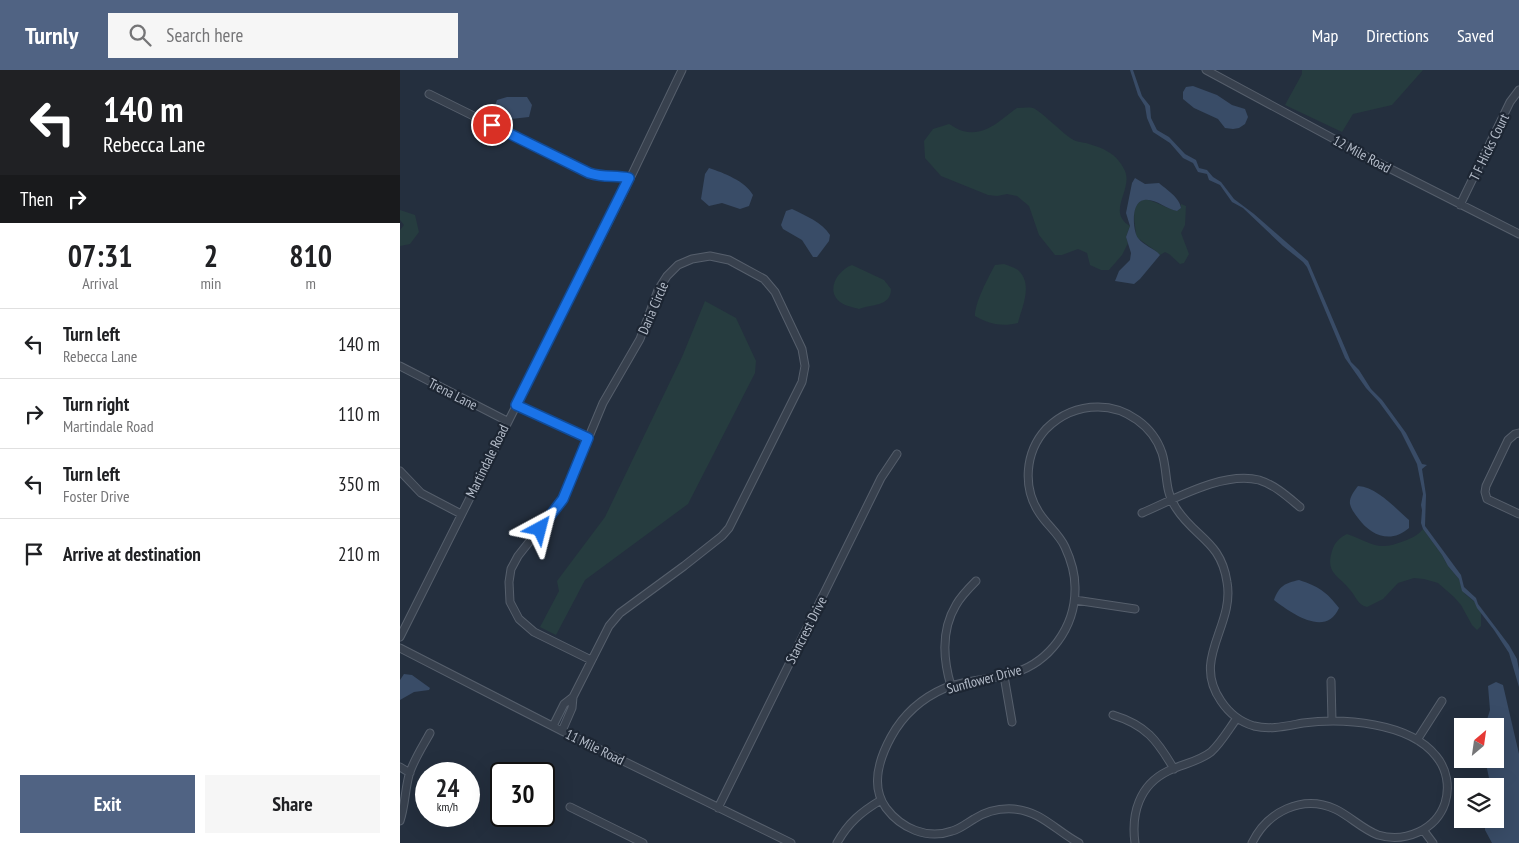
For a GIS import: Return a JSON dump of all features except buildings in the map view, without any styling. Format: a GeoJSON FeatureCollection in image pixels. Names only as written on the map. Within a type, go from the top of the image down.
{"type":"FeatureCollection","features":[{"type":"Feature","properties":{"kind":"street","name":"Martindale Road"},"geometry":{"type":"LineString","coordinates":[[400,637],[682,70]]}},
{"type":"Feature","properties":{"kind":"street","name":"12 Mile Road"},"geometry":{"type":"LineString","coordinates":[[1206,70],[1373,160],[1519,234]]}},
{"type":"Feature","properties":{"kind":"street","name":"T F Hicks Court"},"geometry":{"type":"LineString","coordinates":[[1460,205],[1507,108],[1519,90]]}},
{"type":"Feature","properties":{"kind":"street"},"geometry":{"type":"LineString","coordinates":[[429,94],[589,173],[602,178],[629,178]]}},
{"type":"Feature","properties":{"kind":"street","name":"Daria Circle"},"geometry":{"type":"LineString","coordinates":[[562,730],[572,708],[573,697],[608,626],[620,613],[684,566],[722,536],[729,528],[802,382],[804,366],[802,349],[775,292],[770,285],[756,274],[724,258],[704,256],[678,265],[660,286],[640,339],[605,398],[563,499],[518,556],[511,569],[509,582],[510,602],[519,619],[534,632],[591,660]]}},
{"type":"Feature","properties":{"kind":"street","name":"Trena Lane"},"geometry":{"type":"LineString","coordinates":[[400,366],[507,421]]}},
{"type":"Feature","properties":{"kind":"street"},"geometry":{"type":"LineString","coordinates":[[516,405],[588,438]]}},
{"type":"Feature","properties":{"kind":"street","name":"Sunflower Drive"},"geometry":{"type":"LineString","coordinates":[[881,800],[878,789],[878,768],[883,752],[894,731],[907,714],[920,702],[951,686],[1004,676],[1030,666],[1040,660],[1055,646],[1070,621],[1075,600],[1073,569],[1066,548],[1059,536],[1036,508],[1030,490],[1028,471],[1030,460],[1036,443],[1047,428],[1060,417],[1085,408],[1105,407],[1130,415],[1147,428],[1161,450],[1165,481],[1171,501]]}},
{"type":"Feature","properties":{"kind":"street"},"geometry":{"type":"LineString","coordinates":[[1519,433],[1508,440],[1485,489],[1487,499],[1519,514]]}},
{"type":"Feature","properties":{"kind":"street","name":"Stancrest Drive"},"geometry":{"type":"LineString","coordinates":[[718,808],[881,478],[897,454]]}},
{"type":"Feature","properties":{"kind":"street"},"geometry":{"type":"LineString","coordinates":[[400,471],[421,493],[461,514]]}},
{"type":"Feature","properties":{"kind":"street"},"geometry":{"type":"LineString","coordinates":[[1142,513],[1202,486],[1234,479],[1258,480],[1281,491],[1300,507]]}},
{"type":"Feature","properties":{"kind":"street"},"geometry":{"type":"LineString","coordinates":[[1171,501],[1184,519],[1212,545],[1224,570],[1228,591],[1227,609],[1211,652],[1210,674],[1218,698],[1237,718],[1251,725],[1272,728],[1332,721],[1377,726],[1402,733],[1417,740],[1434,753],[1443,766],[1448,782],[1446,801],[1437,818],[1424,831],[1406,837],[1387,838],[1368,830],[1334,809],[1307,804],[1288,808],[1273,816],[1262,826],[1252,843]]}},
{"type":"Feature","properties":{"kind":"street"},"geometry":{"type":"LineString","coordinates":[[951,686],[944,658],[949,618],[956,603],[976,580]]}},
{"type":"Feature","properties":{"kind":"street"},"geometry":{"type":"LineString","coordinates":[[1075,600],[1135,609]]}},
{"type":"Feature","properties":{"kind":"street","name":"11 Mile Road"},"geometry":{"type":"LineString","coordinates":[[400,648],[553,726],[791,843]]}},
{"type":"Feature","properties":{"kind":"street"},"geometry":{"type":"LineString","coordinates":[[1004,676],[1012,722]]}},
{"type":"Feature","properties":{"kind":"street"},"geometry":{"type":"LineString","coordinates":[[1331,681],[1332,721]]}},
{"type":"Feature","properties":{"kind":"street","name":"Daria Circle"},"geometry":{"type":"LineString","coordinates":[[553,726],[564,704],[573,697]]}},
{"type":"Feature","properties":{"kind":"street"},"geometry":{"type":"LineString","coordinates":[[1417,740],[1442,701]]}},
{"type":"Feature","properties":{"kind":"street"},"geometry":{"type":"LineString","coordinates":[[1113,715],[1129,720],[1143,728],[1159,744],[1174,769]]}},
{"type":"Feature","properties":{"kind":"street"},"geometry":{"type":"LineString","coordinates":[[1135,843],[1134,822],[1138,802],[1152,782],[1174,769],[1200,759],[1211,751],[1237,718]]}},
{"type":"Feature","properties":{"kind":"street"},"geometry":{"type":"LineString","coordinates":[[400,821],[404,811],[404,798],[410,773],[430,732]]}},
{"type":"Feature","properties":{"kind":"street"},"geometry":{"type":"LineString","coordinates":[[400,767],[410,773]]}},
{"type":"Feature","properties":{"kind":"street"},"geometry":{"type":"LineString","coordinates":[[838,843],[850,822],[881,800],[903,825],[923,833],[942,834],[951,832],[984,813],[1012,809],[1039,815],[1064,835],[1079,843]]}},
{"type":"Feature","properties":{"kind":"street"},"geometry":{"type":"LineString","coordinates":[[570,807],[643,843]]}},
{"type":"Feature","properties":{"kind":"street"},"geometry":{"type":"LineString","coordinates":[[1424,831],[1433,843]]}},
{"type":"Feature","properties":{"kind":"green space"},"geometry":{"type":"Polygon","coordinates":[[[1302,70],[1423,70],[1392,105],[1353,114],[1342,132],[1285,105],[1302,74],[1302,70]]]}},
{"type":"Feature","properties":{"kind":"green space"},"geometry":{"type":"Polygon","coordinates":[[[1017,108],[1033,108],[1074,140],[1104,149],[1122,165],[1127,178],[1120,214],[1123,220],[1130,226],[1126,237],[1128,243],[1122,255],[1109,270],[1101,270],[1090,265],[1087,253],[1078,249],[1062,255],[1055,255],[1039,235],[1029,206],[1017,196],[1007,194],[988,195],[941,176],[925,158],[924,141],[933,129],[949,124],[963,131],[979,131],[993,126],[1017,108]]]}},
{"type":"Feature","properties":{"kind":"green space"},"geometry":{"type":"Polygon","coordinates":[[[1145,199],[1177,211],[1181,208],[1181,204],[1186,206],[1185,225],[1181,233],[1189,254],[1184,263],[1180,264],[1165,252],[1160,255],[1136,237],[1135,210],[1136,206],[1145,199]]]}},
{"type":"Feature","properties":{"kind":"green space"},"geometry":{"type":"Polygon","coordinates":[[[400,210],[415,215],[419,232],[410,244],[400,246],[400,230],[404,225],[400,220],[400,210]]]}},
{"type":"Feature","properties":{"kind":"green space"},"geometry":{"type":"Polygon","coordinates":[[[1004,264],[1019,271],[1023,277],[1026,289],[1018,323],[1001,325],[975,316],[979,297],[995,265],[1004,264]]]}},
{"type":"Feature","properties":{"kind":"green space"},"geometry":{"type":"Polygon","coordinates":[[[852,265],[884,280],[891,289],[888,299],[880,304],[859,309],[840,302],[834,292],[835,281],[842,271],[852,265]]]}},
{"type":"Feature","properties":{"kind":"green space"},"geometry":{"type":"Polygon","coordinates":[[[705,301],[736,318],[756,361],[755,373],[688,504],[585,580],[556,635],[540,627],[559,591],[557,581],[605,517],[682,357],[705,301]]]}},
{"type":"Feature","properties":{"kind":"green space"},"geometry":{"type":"Polygon","coordinates":[[[1423,529],[1459,579],[1465,594],[1476,603],[1481,612],[1481,626],[1477,630],[1472,625],[1461,605],[1438,583],[1414,578],[1398,583],[1383,599],[1367,607],[1359,603],[1332,570],[1330,559],[1333,548],[1347,534],[1375,545],[1387,546],[1412,538],[1423,529]]]}},
{"type":"Feature","properties":{"kind":"water"},"geometry":{"type":"Polygon","coordinates":[[[1130,70],[1133,70],[1142,96],[1150,106],[1151,118],[1157,130],[1169,137],[1185,154],[1196,160],[1199,168],[1207,170],[1221,182],[1234,199],[1308,261],[1351,362],[1406,433],[1422,464],[1427,465],[1422,469],[1426,495],[1425,526],[1461,575],[1464,587],[1476,598],[1478,604],[1509,645],[1517,659],[1519,687],[1509,653],[1474,601],[1462,591],[1459,579],[1423,529],[1421,505],[1423,494],[1417,464],[1401,432],[1345,358],[1307,267],[1243,208],[1232,202],[1220,185],[1209,180],[1207,174],[1198,172],[1193,163],[1183,158],[1170,143],[1153,132],[1147,118],[1145,106],[1138,95],[1130,70]]]}},
{"type":"Feature","properties":{"kind":"water"},"geometry":{"type":"Polygon","coordinates":[[[1193,86],[1217,95],[1232,105],[1245,109],[1248,117],[1245,124],[1239,128],[1225,128],[1218,119],[1194,108],[1183,99],[1183,92],[1186,87],[1193,86]]]}},
{"type":"Feature","properties":{"kind":"water"},"geometry":{"type":"Polygon","coordinates":[[[507,97],[527,97],[532,105],[529,117],[511,119],[496,117],[494,109],[497,100],[507,97]]]}},
{"type":"Feature","properties":{"kind":"water"},"geometry":{"type":"Polygon","coordinates":[[[709,168],[727,175],[745,186],[753,195],[749,206],[740,209],[722,203],[709,206],[701,199],[705,174],[709,168]]]}},
{"type":"Feature","properties":{"kind":"water"},"geometry":{"type":"Polygon","coordinates":[[[1135,178],[1145,184],[1159,183],[1175,197],[1181,208],[1177,211],[1148,200],[1140,202],[1136,206],[1134,224],[1136,235],[1140,241],[1160,255],[1134,284],[1115,281],[1119,271],[1130,260],[1131,253],[1126,237],[1130,226],[1126,213],[1132,183],[1135,178]]]}},
{"type":"Feature","properties":{"kind":"water"},"geometry":{"type":"Polygon","coordinates":[[[792,209],[818,223],[830,235],[829,241],[817,257],[813,257],[802,240],[783,229],[781,225],[786,211],[792,209]]]}},
{"type":"Feature","properties":{"kind":"water"},"geometry":{"type":"Polygon","coordinates":[[[1358,486],[1365,487],[1379,494],[1409,520],[1409,528],[1395,536],[1388,537],[1369,529],[1352,510],[1350,504],[1353,492],[1358,486]]]}},
{"type":"Feature","properties":{"kind":"water"},"geometry":{"type":"Polygon","coordinates":[[[1299,580],[1317,587],[1330,598],[1339,608],[1333,617],[1326,621],[1308,620],[1274,600],[1278,591],[1283,586],[1299,580]]]}},
{"type":"Feature","properties":{"kind":"water"},"geometry":{"type":"Polygon","coordinates":[[[404,674],[412,675],[430,688],[429,690],[414,692],[400,700],[400,680],[404,674]]]}},
{"type":"Feature","properties":{"kind":"water"},"geometry":{"type":"Polygon","coordinates":[[[1496,682],[1503,685],[1519,754],[1519,843],[1492,843],[1485,830],[1485,828],[1504,828],[1504,778],[1489,778],[1487,768],[1504,768],[1504,718],[1488,718],[1490,710],[1488,686],[1496,682]]]}},
{"type":"Feature","properties":{"kind":"route"},"geometry":{"type":"LineString","coordinates":[[492,125],[589,173],[602,178],[629,178],[516,405],[588,438],[563,499],[540,529]]}}]}
